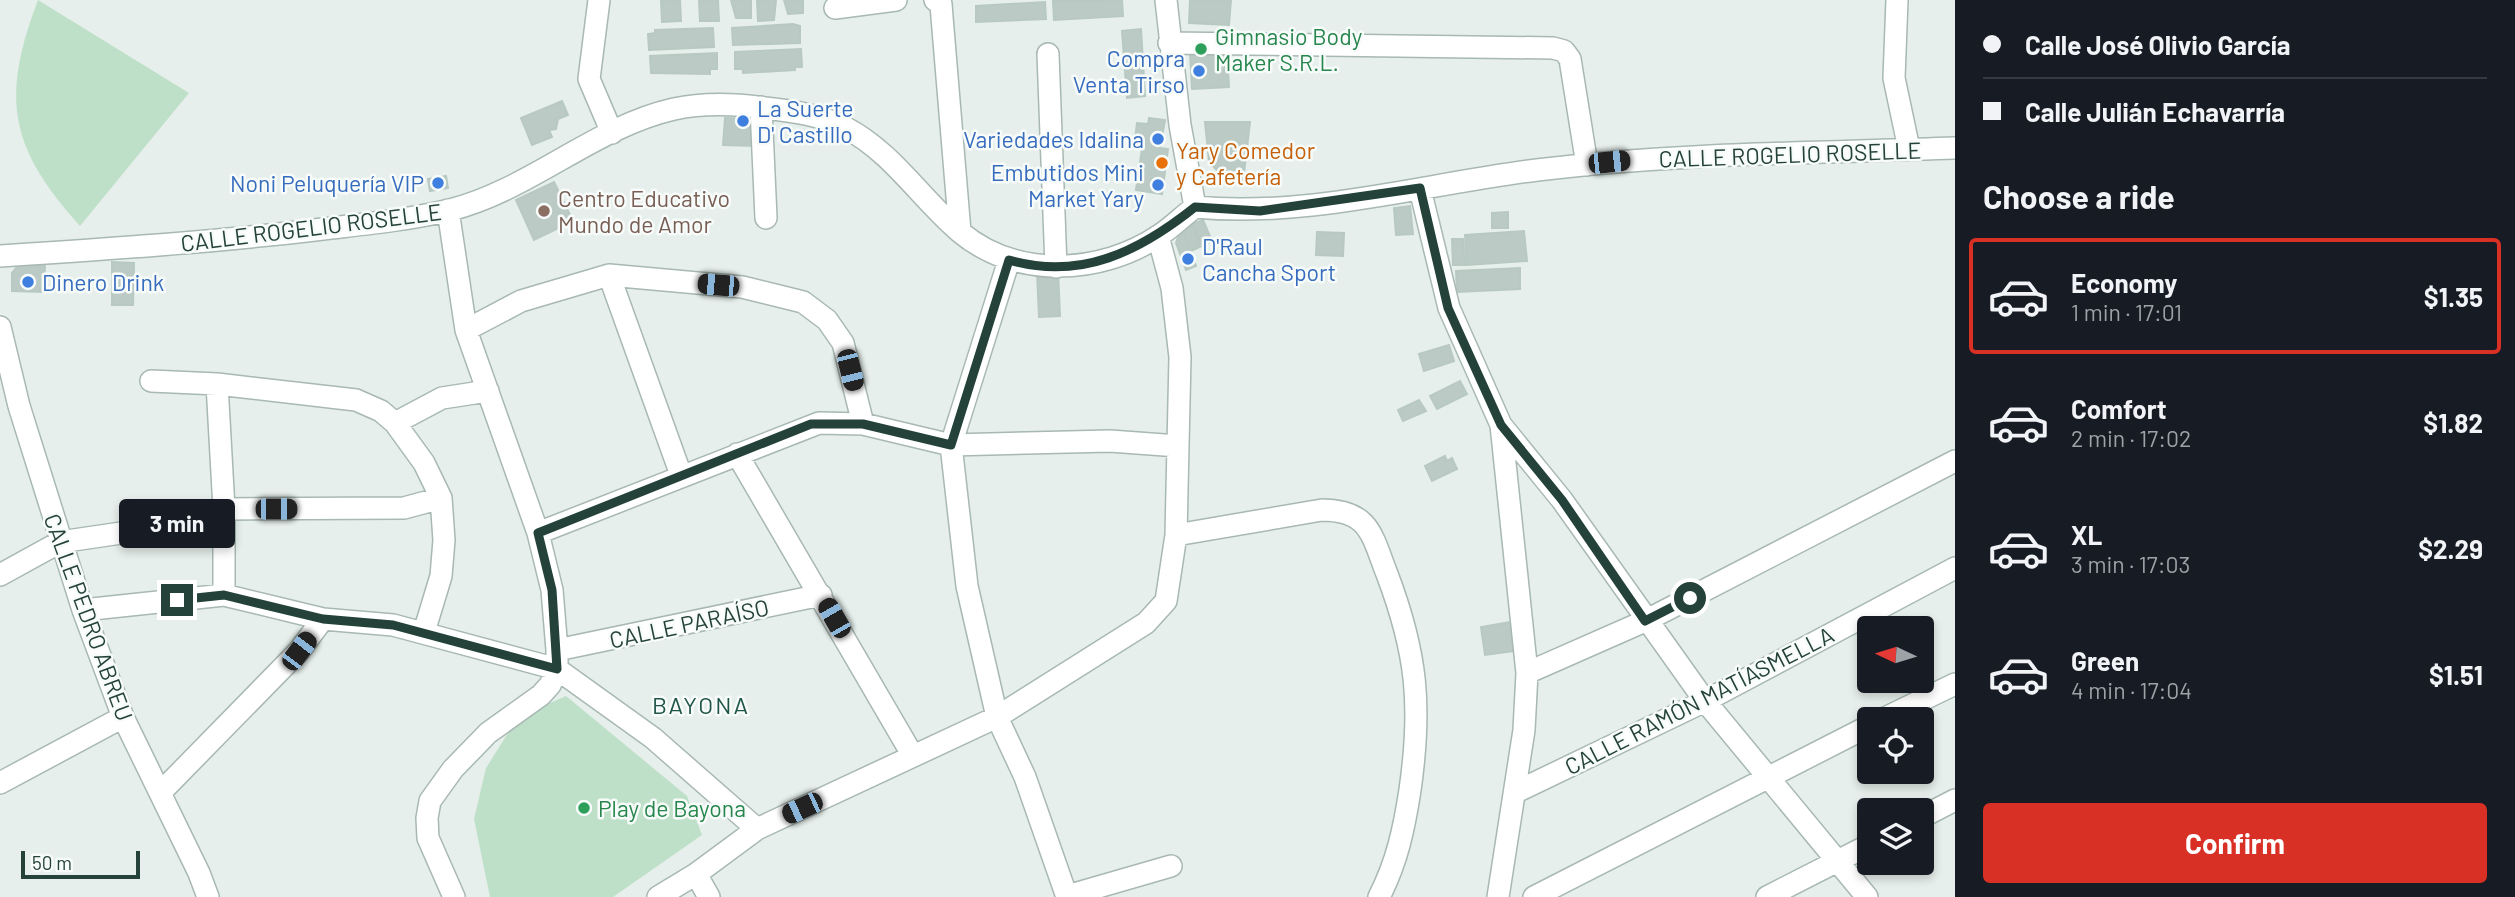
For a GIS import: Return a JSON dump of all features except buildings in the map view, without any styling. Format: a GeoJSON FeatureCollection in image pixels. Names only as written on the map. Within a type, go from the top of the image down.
{"type":"FeatureCollection","features":[{"type":"Feature","properties":{"kind":"street"},"geometry":{"type":"LineString","coordinates":[[599,0],[589,79],[612,132]]}},
{"type":"Feature","properties":{"kind":"street"},"geometry":{"type":"LineString","coordinates":[[835,8],[896,0]]}},
{"type":"Feature","properties":{"kind":"street"},"geometry":{"type":"LineString","coordinates":[[935,0],[941,4],[960,232]]}},
{"type":"Feature","properties":{"kind":"street"},"geometry":{"type":"LineString","coordinates":[[1166,0],[1169,43],[1195,207]]}},
{"type":"Feature","properties":{"kind":"street"},"geometry":{"type":"LineString","coordinates":[[1897,0],[1894,78],[1909,149]]}},
{"type":"Feature","properties":{"kind":"street"},"geometry":{"type":"LineString","coordinates":[[1169,43],[1553,48],[1564,51],[1570,59],[1587,164]]}},
{"type":"Feature","properties":{"kind":"street"},"geometry":{"type":"LineString","coordinates":[[1048,54],[1056,267]]}},
{"type":"Feature","properties":{"kind":"street","name":"CALLE ROGELIO ROSELLE"},"geometry":{"type":"LineString","coordinates":[[0,256],[167,246],[272,235],[448,210],[493,195],[612,132],[674,109],[705,106],[761,107],[806,114],[846,128],[876,147],[960,232],[981,247],[1009,260],[1056,267],[1097,262],[1122,254],[1158,236],[1195,207],[1260,211],[1587,164],[1955,148]]}},
{"type":"Feature","properties":{"kind":"street"},"geometry":{"type":"LineString","coordinates":[[761,107],[766,218]]}},
{"type":"Feature","properties":{"kind":"street"},"geometry":{"type":"LineString","coordinates":[[1420,188],[1448,308],[1501,425],[1562,500],[1704,701],[1867,897]]}},
{"type":"Feature","properties":{"kind":"street"},"geometry":{"type":"LineString","coordinates":[[448,210],[467,330],[538,533],[552,590],[557,660],[541,695],[488,733],[453,769],[430,801],[426,818],[428,838],[454,897]]}},
{"type":"Feature","properties":{"kind":"street"},"geometry":{"type":"LineString","coordinates":[[658,897],[696,874],[757,829],[997,717],[1146,623],[1166,601],[1176,535],[1178,330],[1158,236]]}},
{"type":"Feature","properties":{"kind":"street"},"geometry":{"type":"LineString","coordinates":[[1009,260],[951,445],[967,586],[997,717],[1026,777],[1067,897],[1171,866]]}},
{"type":"Feature","properties":{"kind":"street"},"geometry":{"type":"LineString","coordinates":[[467,330],[521,301],[609,275],[742,286],[803,302],[827,320],[843,344],[863,424]]}},
{"type":"Feature","properties":{"kind":"street"},"geometry":{"type":"LineString","coordinates":[[609,275],[681,475]]}},
{"type":"Feature","properties":{"kind":"street","name":"CALLE PEDRO ABREU"},"geometry":{"type":"LineString","coordinates":[[0,327],[16,393],[83,610],[123,718],[208,897]]}},
{"type":"Feature","properties":{"kind":"street"},"geometry":{"type":"LineString","coordinates":[[150,381],[217,384],[356,400],[369,404],[395,423],[424,463],[441,498],[444,540],[440,576],[424,632]]}},
{"type":"Feature","properties":{"kind":"street"},"geometry":{"type":"LineString","coordinates":[[217,384],[224,509],[224,595]]}},
{"type":"Feature","properties":{"kind":"street"},"geometry":{"type":"LineString","coordinates":[[395,423],[442,398],[488,391]]}},
{"type":"Feature","properties":{"kind":"street"},"geometry":{"type":"LineString","coordinates":[[538,533],[811,424],[863,424],[951,445],[1110,441],[1178,446]]}},
{"type":"Feature","properties":{"kind":"street"},"geometry":{"type":"LineString","coordinates":[[1498,897],[1516,792],[1524,730],[1527,673],[1501,425]]}},
{"type":"Feature","properties":{"kind":"street"},"geometry":{"type":"LineString","coordinates":[[737,454],[913,756]]}},
{"type":"Feature","properties":{"kind":"street"},"geometry":{"type":"LineString","coordinates":[[1527,673],[1645,621],[1955,461]]}},
{"type":"Feature","properties":{"kind":"street"},"geometry":{"type":"LineString","coordinates":[[224,509],[404,508],[441,498]]}},
{"type":"Feature","properties":{"kind":"street"},"geometry":{"type":"LineString","coordinates":[[1176,535],[1322,510],[1344,510],[1358,518],[1370,531],[1397,602],[1411,652],[1418,716],[1400,850],[1379,897]]}},
{"type":"Feature","properties":{"kind":"street"},"geometry":{"type":"LineString","coordinates":[[0,575],[60,542],[155,528]]}},
{"type":"Feature","properties":{"kind":"street","name":"CALLE RAMÓN MATÍASMELLA"},"geometry":{"type":"LineString","coordinates":[[1516,792],[1704,701],[1955,568]]}},
{"type":"Feature","properties":{"kind":"street"},"geometry":{"type":"LineString","coordinates":[[83,610],[224,595],[323,619],[382,624],[557,660],[653,738],[757,829]]}},
{"type":"Feature","properties":{"kind":"street","name":"CALLE PARAÍSO"},"geometry":{"type":"LineString","coordinates":[[557,660],[821,595]]}},
{"type":"Feature","properties":{"kind":"street"},"geometry":{"type":"LineString","coordinates":[[160,793],[290,661],[323,619]]}},
{"type":"Feature","properties":{"kind":"street"},"geometry":{"type":"LineString","coordinates":[[1908,707],[1955,684]]}},
{"type":"Feature","properties":{"kind":"street"},"geometry":{"type":"LineString","coordinates":[[0,783],[123,718]]}},
{"type":"Feature","properties":{"kind":"street"},"geometry":{"type":"LineString","coordinates":[[1534,897],[1857,732]]}},
{"type":"Feature","properties":{"kind":"street"},"geometry":{"type":"LineString","coordinates":[[1934,811],[1955,800]]}},
{"type":"Feature","properties":{"kind":"street"},"geometry":{"type":"LineString","coordinates":[[1767,897],[1857,851]]}},
{"type":"Feature","properties":{"kind":"street"},"geometry":{"type":"LineString","coordinates":[[696,874],[709,897]]}},
{"type":"Feature","properties":{"kind":"green space"},"geometry":{"type":"Polygon","coordinates":[[[38,0],[189,93],[80,226],[39,172],[26,147],[19,121],[16,95],[19,67],[38,0]]]}},
{"type":"Feature","properties":{"kind":"green space","name":"Play de Bayona"},"geometry":{"type":"Polygon","coordinates":[[[566,696],[687,796],[702,835],[613,897],[490,897],[474,819],[486,768],[518,717],[566,696]]]}},
{"type":"Feature","properties":{"kind":"place","name":"Gimnasio Body Maker S.R.L."},"geometry":{"type":"Point","coordinates":[1201,49]}},
{"type":"Feature","properties":{"kind":"place","name":"Compra Venta Tirso"},"geometry":{"type":"Point","coordinates":[1199,71]}},
{"type":"Feature","properties":{"kind":"place","name":"La Suerte D' Castillo"},"geometry":{"type":"Point","coordinates":[743,121]}},
{"type":"Feature","properties":{"kind":"place","name":"Variedades Idalina"},"geometry":{"type":"Point","coordinates":[1158,139]}},
{"type":"Feature","properties":{"kind":"place","name":"Yary Comedor y Cafetería"},"geometry":{"type":"Point","coordinates":[1162,163]}},
{"type":"Feature","properties":{"kind":"place","name":"Noni Peluquería VIP"},"geometry":{"type":"Point","coordinates":[438,183]}},
{"type":"Feature","properties":{"kind":"place","name":"Embutidos Mini Market Yary"},"geometry":{"type":"Point","coordinates":[1158,185]}},
{"type":"Feature","properties":{"kind":"place","name":"Centro Educativo Mundo de Amor"},"geometry":{"type":"Point","coordinates":[544,211]}},
{"type":"Feature","properties":{"kind":"place","name":"D'Raul Cancha Sport"},"geometry":{"type":"Point","coordinates":[1188,259]}},
{"type":"Feature","properties":{"kind":"place","name":"Dinero Drink"},"geometry":{"type":"Point","coordinates":[28,282]}},
{"type":"Feature","properties":{"kind":"place","name":"Play de Bayona"},"geometry":{"type":"Point","coordinates":[584,808]}},
{"type":"Feature","properties":{"kind":"district","name":"BAYONA"},"geometry":{"type":"Point","coordinates":[701,704]}},
{"type":"Feature","properties":{"kind":"route"},"geometry":{"type":"LineString","coordinates":[[177,600],[224,595],[323,619],[393,625],[557,669],[552,590],[538,533],[819,422],[863,424],[951,445],[1009,260],[1056,267],[1097,262],[1122,254],[1158,236],[1195,207],[1260,211],[1420,188],[1448,308],[1501,425],[1562,500],[1645,621],[1690,598]]}}]}
